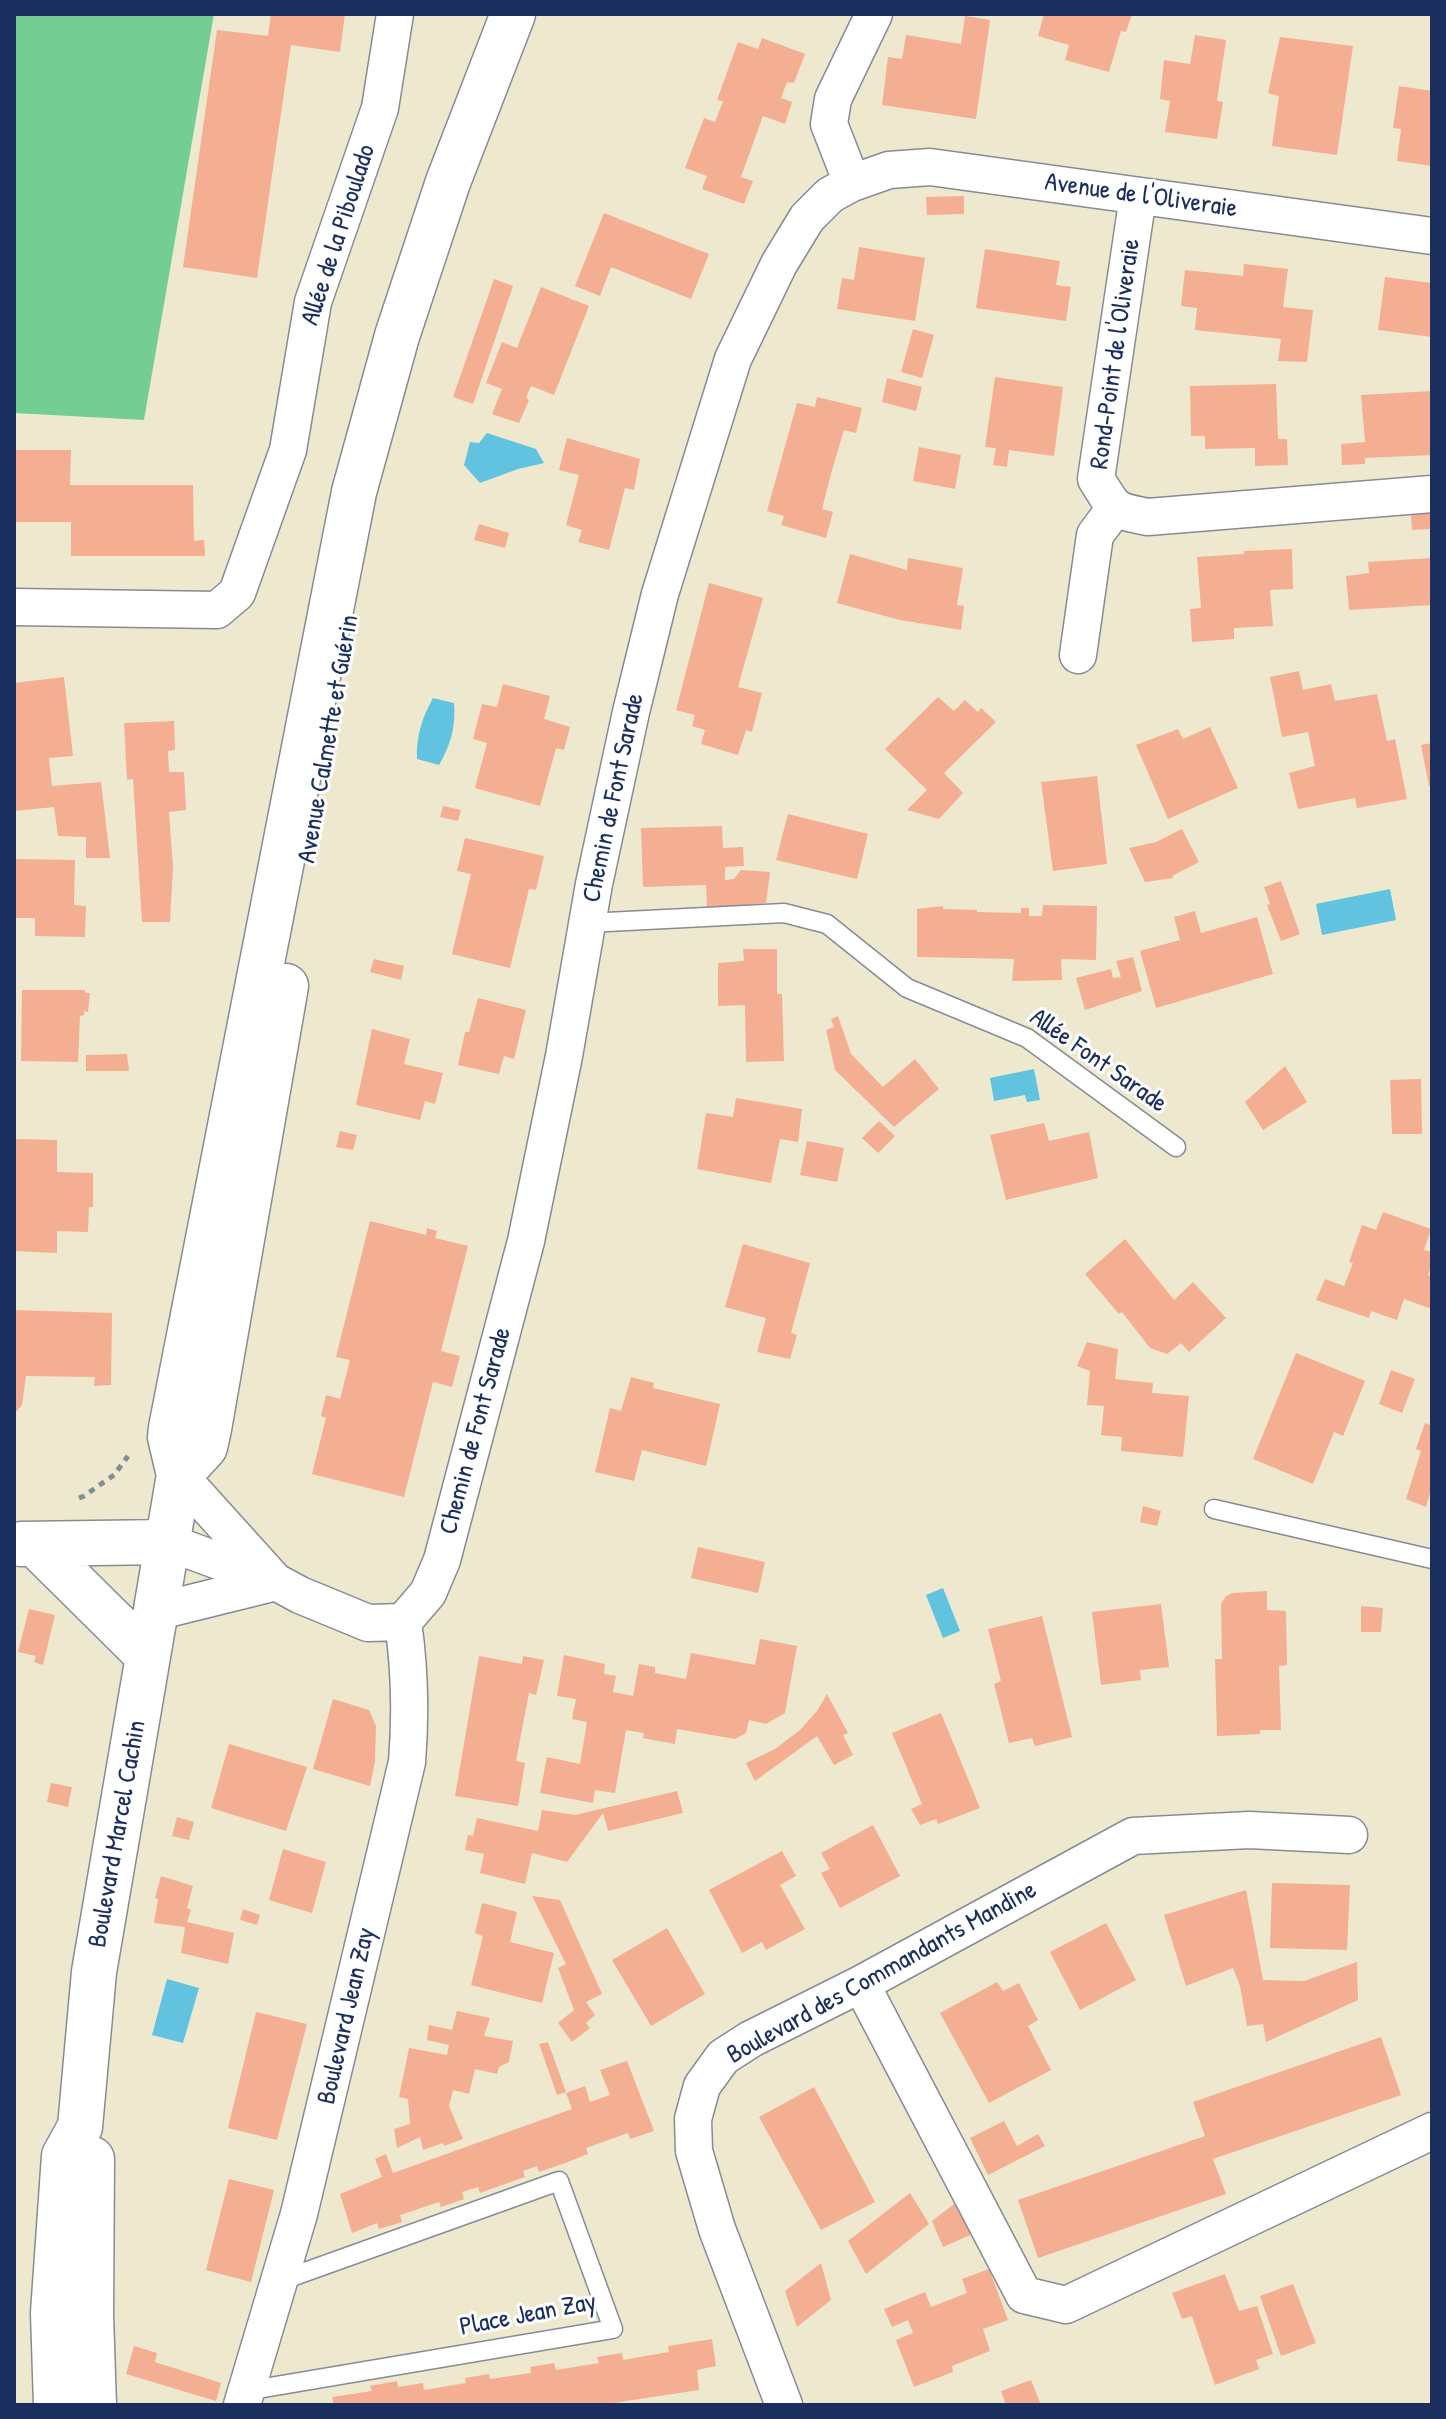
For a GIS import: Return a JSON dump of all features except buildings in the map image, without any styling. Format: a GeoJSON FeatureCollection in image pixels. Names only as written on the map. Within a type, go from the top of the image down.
{"type":"FeatureCollection","features":[{"type":"Feature","properties":{"kind":"main road","name":"Avenue Calmette et Guérin"},"geometry":{"type":"LineString","coordinates":[[167,1542],[179,1475],[170,1437],[174,1412],[354,492],[397,336],[448,182],[513,14]]}},
{"type":"Feature","properties":{"kind":"main road","name":"Avenue Calmette et Guérin"},"geometry":{"type":"LineString","coordinates":[[179,1475],[205,1447],[209,1429],[356,587],[416,353],[471,174],[539,14]]}},
{"type":"Feature","properties":{"kind":"main road"},"geometry":{"type":"LineString","coordinates":[[25,1544],[167,1542]]}},
{"type":"Feature","properties":{"kind":"main road","name":"Boulevard Marcel Cachin"},"geometry":{"type":"LineString","coordinates":[[56,2405],[53,2313],[64,2156],[80,2127],[94,1972],[167,1542]]}},
{"type":"Feature","properties":{"kind":"main road"},"geometry":{"type":"LineString","coordinates":[[25,1544],[148,1656]]}},
{"type":"Feature","properties":{"kind":"main road","name":"Boulevard Marcel Cachin"},"geometry":{"type":"LineString","coordinates":[[80,2127],[92,2155],[94,2405]]}},
{"type":"Feature","properties":{"kind":"street","name":"Allée de la Piboulado"},"geometry":{"type":"LineString","coordinates":[[14,607],[217,610],[237,593],[288,450],[313,302],[380,108],[395,14]]}},
{"type":"Feature","properties":{"kind":"street"},"geometry":{"type":"LineString","coordinates":[[852,183],[829,124],[833,99],[874,14]]}},
{"type":"Feature","properties":{"kind":"street","name":"Avenue de l'Oliveraie"},"geometry":{"type":"LineString","coordinates":[[852,183],[889,170],[930,167],[1432,236]]}},
{"type":"Feature","properties":{"kind":"street","name":"Chemin de Font Sarade"},"geometry":{"type":"LineString","coordinates":[[403,1622],[428,1593],[442,1560],[526,1241],[624,742],[660,594],[733,359],[779,264],[807,218],[830,195],[852,183]]}},
{"type":"Feature","properties":{"kind":"street","name":"Rond-Point de l'Oliveraie"},"geometry":{"type":"LineString","coordinates":[[1138,196],[1096,479],[1115,508],[1148,517],[1432,494]]}},
{"type":"Feature","properties":{"kind":"street","name":"Rond-Point de l'Oliveraie"},"geometry":{"type":"LineString","coordinates":[[1078,655],[1095,535],[1115,508]]}},
{"type":"Feature","properties":{"kind":"street"},"geometry":{"type":"LineString","coordinates":[[179,1475],[276,1582]]}},
{"type":"Feature","properties":{"kind":"street"},"geometry":{"type":"LineString","coordinates":[[167,1542],[276,1582],[368,1623],[403,1622]]}},
{"type":"Feature","properties":{"kind":"street"},"geometry":{"type":"LineString","coordinates":[[155,1612],[276,1582]]}},
{"type":"Feature","properties":{"kind":"street","name":"Boulevard Jean Zay"},"geometry":{"type":"LineString","coordinates":[[244,2398],[299,2214],[407,1762],[410,1683],[403,1622]]}},
{"type":"Feature","properties":{"kind":"street","name":"Boulevard des Commandants Mandine"},"geometry":{"type":"LineString","coordinates":[[784,2405],[717,2229],[694,2151],[693,2119],[702,2086],[723,2057],[751,2039],[861,1984],[1133,1836],[1249,1830],[1349,1835]]}},
{"type":"Feature","properties":{"kind":"street"},"geometry":{"type":"LineString","coordinates":[[861,1984],[1024,2295],[1066,2305],[1432,2131]]}},
{"type":"Feature","properties":{"kind":"lane","name":"Allée Font Sarade"},"geometry":{"type":"LineString","coordinates":[[587,923],[784,913],[827,924],[907,988],[1027,1038],[1176,1147]]}},
{"type":"Feature","properties":{"kind":"lane"},"geometry":{"type":"LineString","coordinates":[[1214,1509],[1432,1559]]}},
{"type":"Feature","properties":{"kind":"lane","name":"Place Jean Zay"},"geometry":{"type":"LineString","coordinates":[[244,2398],[613,2329],[559,2181],[280,2281]]}},
{"type":"Feature","properties":{"kind":"path"},"geometry":{"type":"LineString","coordinates":[[70,1499],[84,1496],[114,1475],[131,1452]]}},
{"type":"Feature","properties":{"kind":"green space"},"geometry":{"type":"Polygon","coordinates":[[[14,14],[214,14],[144,420],[14,413],[14,14]]]}},
{"type":"Feature","properties":{"kind":"water"},"geometry":{"type":"Polygon","coordinates":[[[487,433],[536,449],[544,463],[480,483],[464,465],[470,442],[479,443],[487,433]]]}},
{"type":"Feature","properties":{"kind":"water"},"geometry":{"type":"Polygon","coordinates":[[[433,698],[454,703],[452,735],[439,765],[417,759],[420,727],[433,698]]]}},
{"type":"Feature","properties":{"kind":"water"},"geometry":{"type":"Polygon","coordinates":[[[1390,889],[1396,920],[1322,935],[1316,904],[1390,889]]]}},
{"type":"Feature","properties":{"kind":"water"},"geometry":{"type":"Polygon","coordinates":[[[1034,1069],[1040,1100],[1027,1102],[1025,1095],[994,1101],[990,1078],[1034,1069]]]}},
{"type":"Feature","properties":{"kind":"water"},"geometry":{"type":"Polygon","coordinates":[[[943,1588],[960,1631],[943,1638],[926,1595],[943,1588]]]}},
{"type":"Feature","properties":{"kind":"water"},"geometry":{"type":"Polygon","coordinates":[[[167,1979],[199,1988],[183,2043],[152,2035],[167,1979]]]}}]}
